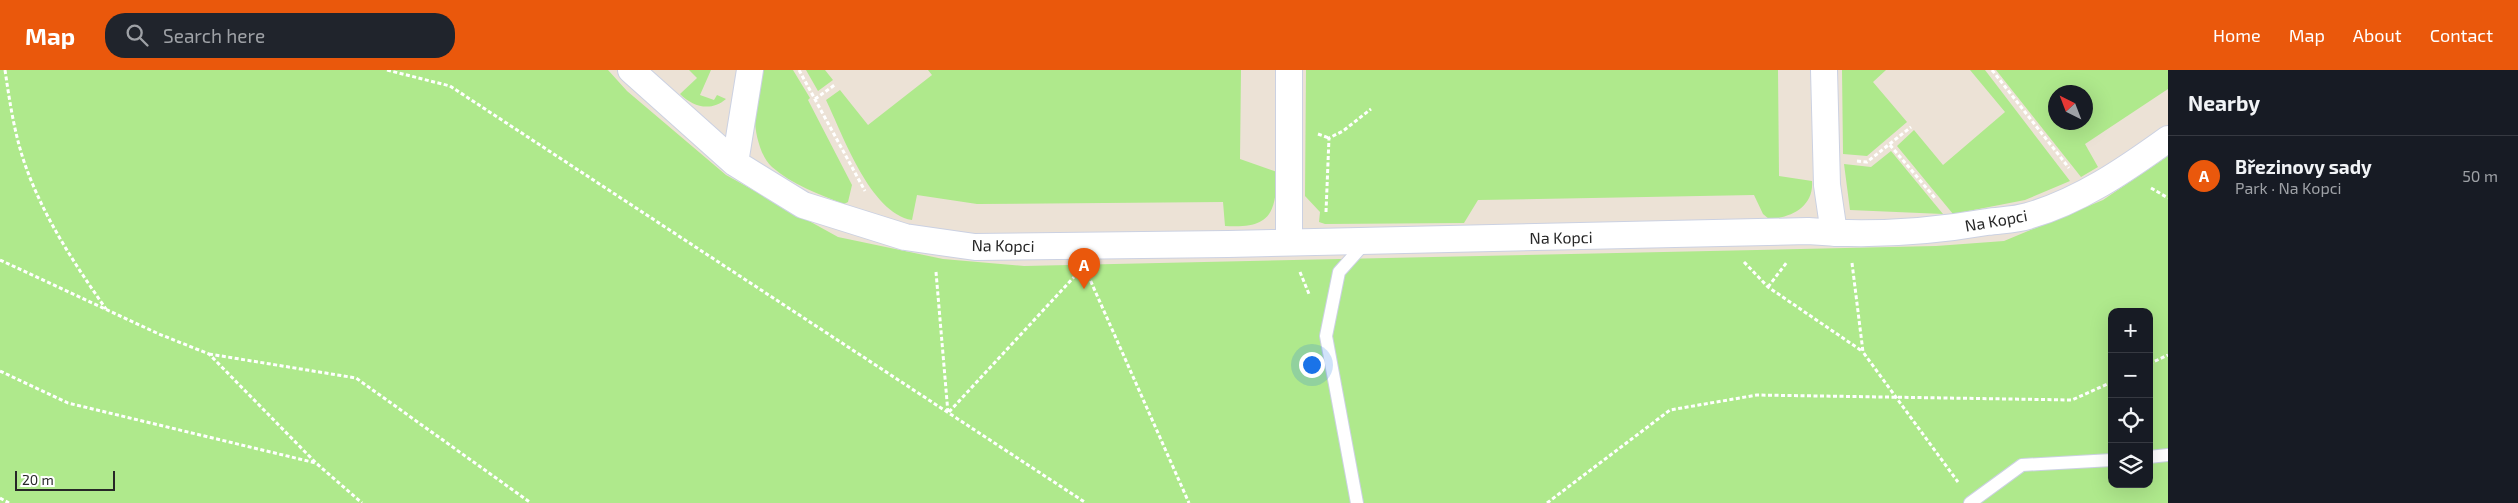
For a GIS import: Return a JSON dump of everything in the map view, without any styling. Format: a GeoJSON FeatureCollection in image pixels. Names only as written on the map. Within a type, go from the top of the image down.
{"type":"FeatureCollection","features":[{"type":"Feature","properties":{"kind":"street","name":"Na Kopci"},"geometry":{"type":"LineString","coordinates":[[631,70],[735,163],[803,205],[905,237],[1080,256],[1289,243],[1808,232],[1841,233],[1959,227],[2028,216],[2087,192],[2123,172],[2168,139]]}},
{"type":"Feature","properties":{"kind":"street"},"geometry":{"type":"LineString","coordinates":[[735,163],[750,70]]}},
{"type":"Feature","properties":{"kind":"street"},"geometry":{"type":"LineString","coordinates":[[1289,243],[1290,70]]}},
{"type":"Feature","properties":{"kind":"street"},"geometry":{"type":"LineString","coordinates":[[1824,70],[1826,162],[1841,233]]}},
{"type":"Feature","properties":{"kind":"lane"},"geometry":{"type":"LineString","coordinates":[[1357,503],[1326,336],[1339,272],[1366,241]]}},
{"type":"Feature","properties":{"kind":"lane"},"geometry":{"type":"LineString","coordinates":[[2153,457],[2168,455]]}},
{"type":"Feature","properties":{"kind":"lane"},"geometry":{"type":"LineString","coordinates":[[1970,502],[2022,465],[2108,460]]}},
{"type":"Feature","properties":{"kind":"path"},"geometry":{"type":"LineString","coordinates":[[5,70],[11,114],[27,171],[72,258],[107,310]]}},
{"type":"Feature","properties":{"kind":"path"},"geometry":{"type":"LineString","coordinates":[[387,70],[450,86],[1086,503]]}},
{"type":"Feature","properties":{"kind":"path"},"geometry":{"type":"LineString","coordinates":[[799,70],[886,231]]}},
{"type":"Feature","properties":{"kind":"path"},"geometry":{"type":"LineString","coordinates":[[1992,70],[2087,192]]}},
{"type":"Feature","properties":{"kind":"path"},"geometry":{"type":"LineString","coordinates":[[815,99],[836,84]]}},
{"type":"Feature","properties":{"kind":"path"},"geometry":{"type":"LineString","coordinates":[[1325,218],[1329,138],[1343,131],[1371,109]]}},
{"type":"Feature","properties":{"kind":"path"},"geometry":{"type":"LineString","coordinates":[[1826,162],[1841,159],[1867,162],[1911,127]]}},
{"type":"Feature","properties":{"kind":"path"},"geometry":{"type":"LineString","coordinates":[[1890,145],[1959,227]]}},
{"type":"Feature","properties":{"kind":"path"},"geometry":{"type":"LineString","coordinates":[[1841,233],[1863,352]]}},
{"type":"Feature","properties":{"kind":"path"},"geometry":{"type":"LineString","coordinates":[[1716,234],[1768,287],[1863,352],[1970,502]]}},
{"type":"Feature","properties":{"kind":"path"},"geometry":{"type":"LineString","coordinates":[[933,241],[948,414]]}},
{"type":"Feature","properties":{"kind":"path"},"geometry":{"type":"LineString","coordinates":[[1289,243],[1326,336]]}},
{"type":"Feature","properties":{"kind":"path"},"geometry":{"type":"LineString","coordinates":[[948,414],[1080,256],[1189,503]]}},
{"type":"Feature","properties":{"kind":"path"},"geometry":{"type":"LineString","coordinates":[[0,260],[107,310],[209,354],[356,378],[531,503]]}},
{"type":"Feature","properties":{"kind":"path"},"geometry":{"type":"LineString","coordinates":[[209,354],[316,464],[362,503]]}},
{"type":"Feature","properties":{"kind":"path"},"geometry":{"type":"LineString","coordinates":[[2153,362],[2168,355]]}},
{"type":"Feature","properties":{"kind":"path"},"geometry":{"type":"LineString","coordinates":[[0,371],[68,403],[316,464]]}},
{"type":"Feature","properties":{"kind":"path"},"geometry":{"type":"LineString","coordinates":[[1547,503],[1670,410],[1757,395],[2072,400],[2108,384]]}},
{"type":"Feature","properties":{"kind":"path"},"geometry":{"type":"LineString","coordinates":[[0,498],[9,503]]}},
{"type":"Feature","properties":{"kind":"green space"},"geometry":{"type":"Polygon","coordinates":[[[0,70],[608,70],[627,91],[726,175],[838,237],[943,259],[1024,266],[1936,246],[2004,241],[2103,200],[2168,156],[2168,503],[0,503],[0,70]]]}},
{"type":"Feature","properties":{"kind":"green space"},"geometry":{"type":"Polygon","coordinates":[[[689,70],[711,70],[700,95],[714,100],[717,95],[726,99],[714,106],[708,107],[696,105],[685,98],[680,94],[697,78],[689,70]]]}},
{"type":"Feature","properties":{"kind":"green space"},"geometry":{"type":"Polygon","coordinates":[[[763,70],[793,70],[810,98],[808,100],[852,185],[848,202],[844,204],[797,184],[768,163],[757,138],[755,120],[763,70]]]}},
{"type":"Feature","properties":{"kind":"green space"},"geometry":{"type":"Polygon","coordinates":[[[806,70],[825,70],[833,80],[818,91],[806,70]]]}},
{"type":"Feature","properties":{"kind":"green space"},"geometry":{"type":"Polygon","coordinates":[[[928,70],[1241,70],[1240,159],[1277,172],[1275,198],[1272,208],[1268,216],[1252,225],[1225,226],[1223,202],[977,204],[917,195],[912,220],[897,214],[883,203],[871,188],[850,152],[826,100],[840,90],[868,125],[932,75],[928,70]]]}},
{"type":"Feature","properties":{"kind":"green space"},"geometry":{"type":"Polygon","coordinates":[[[1306,70],[1778,70],[1779,176],[1812,181],[1812,190],[1809,198],[1800,209],[1785,216],[1769,219],[1763,214],[1754,195],[1478,200],[1464,223],[1325,224],[1319,222],[1320,212],[1305,196],[1306,70]]]}},
{"type":"Feature","properties":{"kind":"green space"},"geometry":{"type":"Polygon","coordinates":[[[1842,70],[1886,70],[1873,82],[1907,122],[1867,156],[1843,154],[1842,70]]]}},
{"type":"Feature","properties":{"kind":"green space"},"geometry":{"type":"Polygon","coordinates":[[[1970,70],[1985,70],[2070,181],[2025,200],[1953,214],[1897,146],[1914,130],[1943,165],[2005,112],[1970,70]]]}},
{"type":"Feature","properties":{"kind":"green space"},"geometry":{"type":"Polygon","coordinates":[[[1996,70],[2168,70],[2168,89],[2085,144],[2098,167],[2081,177],[1996,70]]]}},
{"type":"Feature","properties":{"kind":"green space"},"geometry":{"type":"Polygon","coordinates":[[[1891,151],[1943,214],[1850,210],[1844,164],[1871,167],[1891,151]]]}},
{"type":"Feature","properties":{"kind":"place","name":"Březinovy sady"},"geometry":{"type":"Point","coordinates":[1084,289]}}]}
